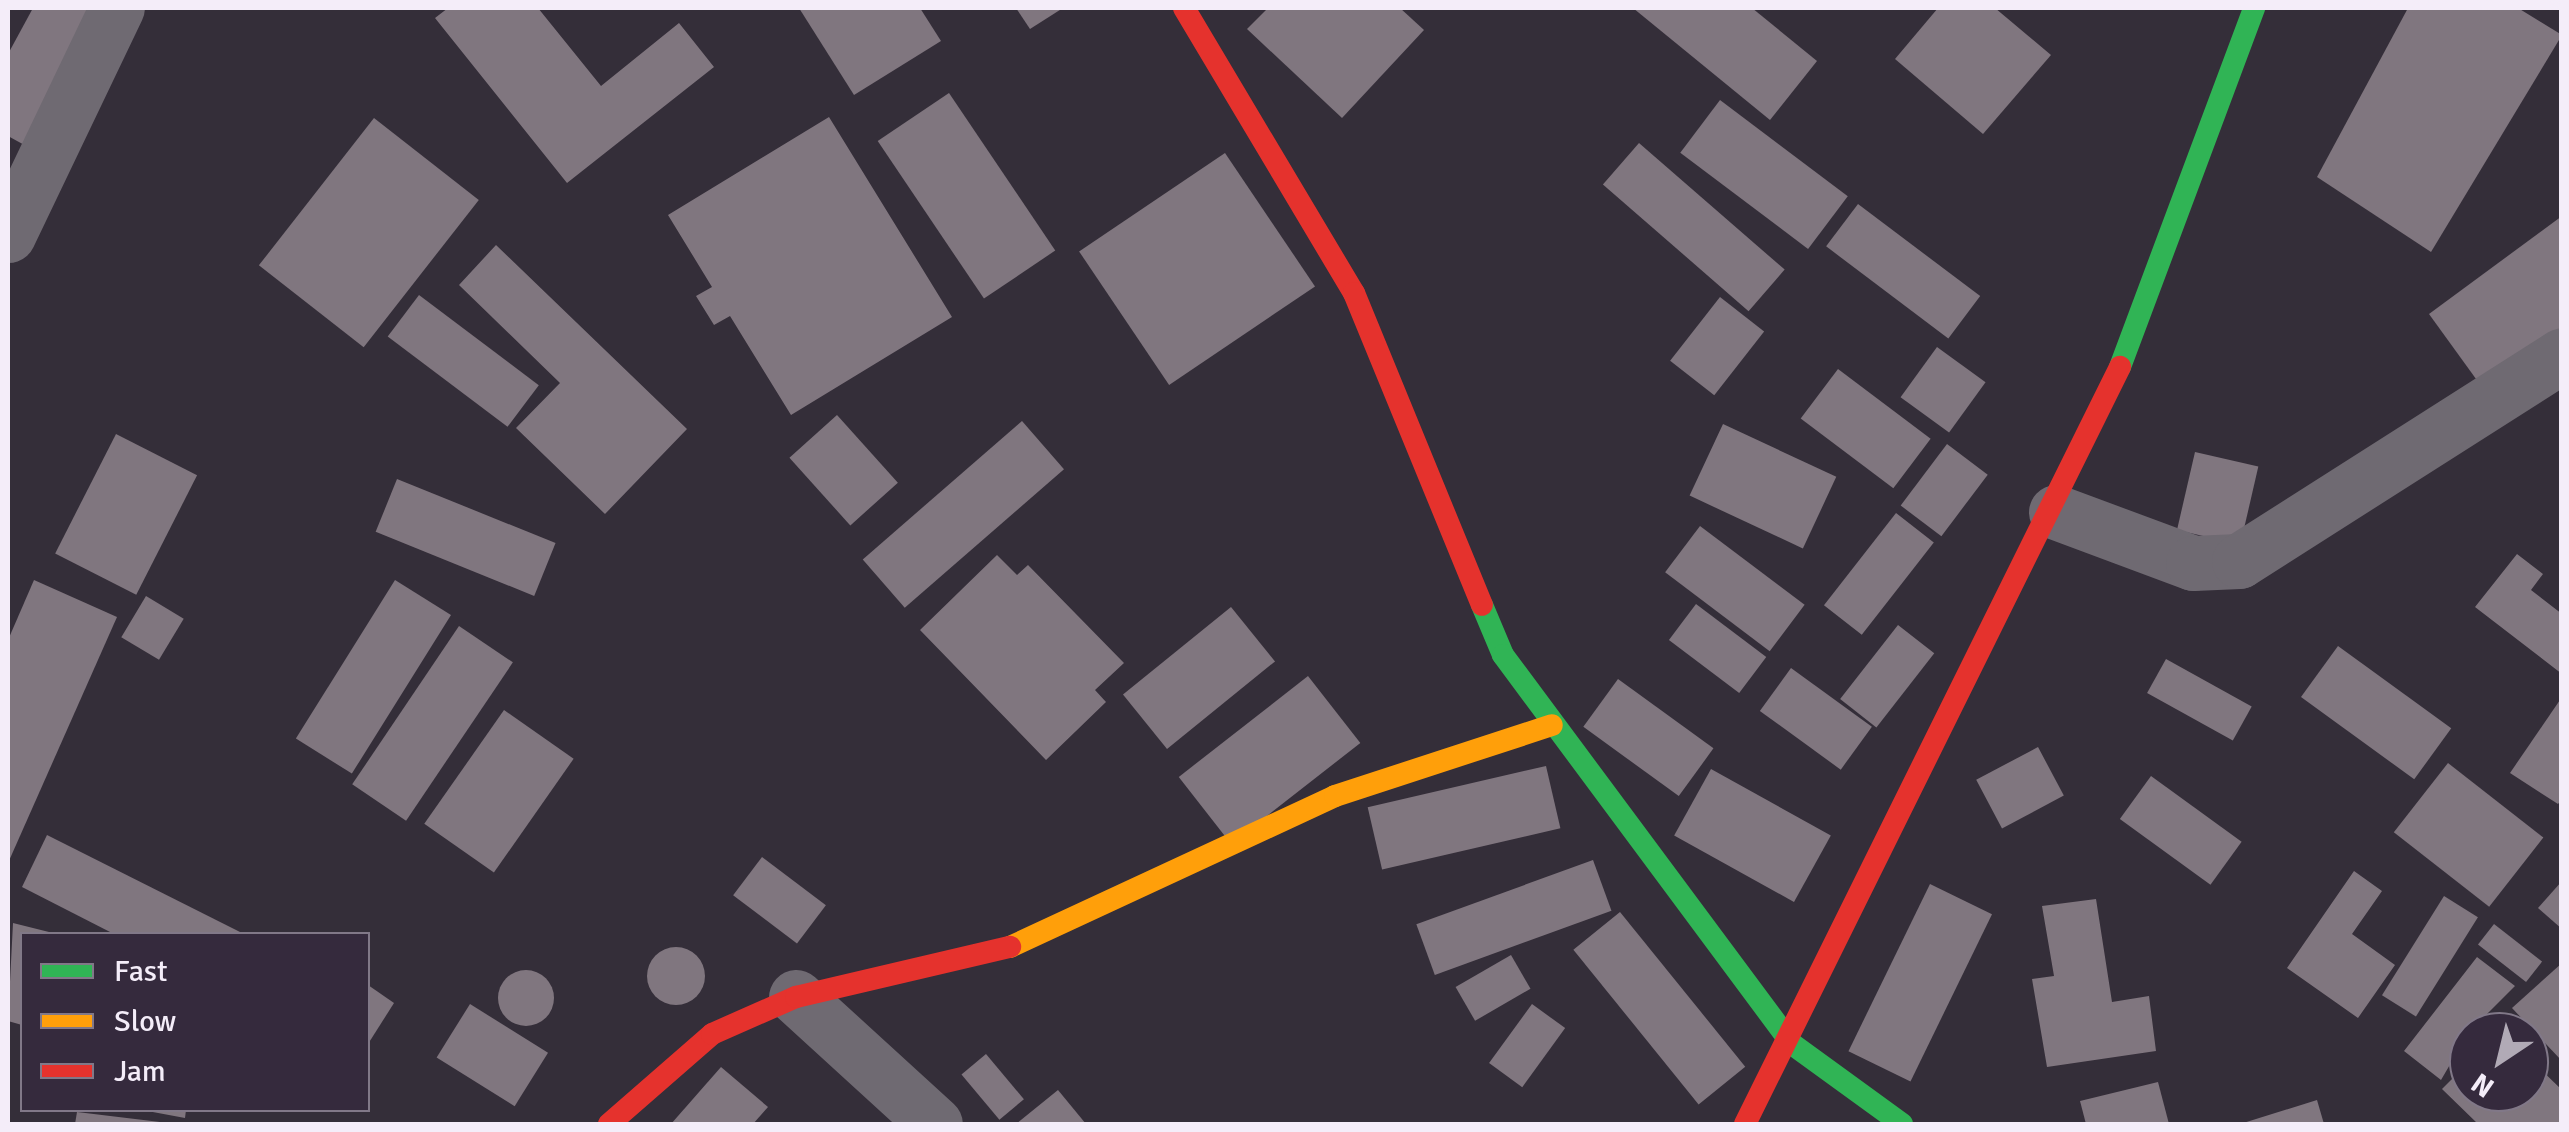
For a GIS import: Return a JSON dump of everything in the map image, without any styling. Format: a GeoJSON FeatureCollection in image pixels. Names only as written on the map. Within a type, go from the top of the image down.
{"type":"FeatureCollection","features":[{"type":"Feature","properties":{"kind":"street"},"geometry":{"type":"LineString","coordinates":[[8,235],[118,8]]}},
{"type":"Feature","properties":{"kind":"street"},"geometry":{"type":"LineString","coordinates":[[1184,8],[1354,293],[1502,654],[1792,1044],[1902,1124]]}},
{"type":"Feature","properties":{"kind":"street"},"geometry":{"type":"LineString","coordinates":[[1745,1124],[1792,1044],[2056,512],[2160,277],[2254,8]]}},
{"type":"Feature","properties":{"kind":"street"},"geometry":{"type":"LineString","coordinates":[[2056,512],[2193,563],[2239,561],[2562,355]]}},
{"type":"Feature","properties":{"kind":"street"},"geometry":{"type":"LineString","coordinates":[[609,1124],[712,1034],[796,997],[1024,944],[1335,796],[1552,724]]}},
{"type":"Feature","properties":{"kind":"street"},"geometry":{"type":"LineString","coordinates":[[796,997],[935,1124]]}},
{"type":"Feature","properties":{"kind":"building"},"geometry":{"type":"Polygon","coordinates":[[[33,8],[104,8],[28,147],[8,136],[8,54],[33,8]]]}},
{"type":"Feature","properties":{"kind":"building"},"geometry":{"type":"Polygon","coordinates":[[[448,8],[538,8],[601,86],[679,23],[714,67],[567,183],[435,18],[448,8]]]}},
{"type":"Feature","properties":{"kind":"building"},"geometry":{"type":"Polygon","coordinates":[[[799,8],[920,8],[941,41],[854,95],[799,8]]]}},
{"type":"Feature","properties":{"kind":"building"},"geometry":{"type":"Polygon","coordinates":[[[1016,8],[1063,8],[1030,29],[1016,8]]]}},
{"type":"Feature","properties":{"kind":"building"},"geometry":{"type":"Polygon","coordinates":[[[1268,8],[1400,8],[1424,30],[1342,118],[1247,29],[1268,8]]]}},
{"type":"Feature","properties":{"kind":"building"},"geometry":{"type":"Polygon","coordinates":[[[1633,8],[1752,8],[1817,61],[1770,120],[1633,8]]]}},
{"type":"Feature","properties":{"kind":"building"},"geometry":{"type":"Polygon","coordinates":[[[1938,8],[1995,8],[2051,55],[1983,134],[1895,59],[1938,8]]]}},
{"type":"Feature","properties":{"kind":"building"},"geometry":{"type":"Polygon","coordinates":[[[2408,8],[2518,8],[2562,35],[2431,252],[2317,177],[2408,8]]]}},
{"type":"Feature","properties":{"kind":"building"},"geometry":{"type":"Polygon","coordinates":[[[949,93],[1055,251],[984,299],[878,141],[949,93]]]}},
{"type":"Feature","properties":{"kind":"building"},"geometry":{"type":"Polygon","coordinates":[[[1720,100],[1848,196],[1808,249],[1680,153],[1720,100]]]}},
{"type":"Feature","properties":{"kind":"building"},"geometry":{"type":"Polygon","coordinates":[[[829,117],[952,317],[791,415],[730,316],[714,325],[696,296],[712,287],[668,215],[829,117]]]}},
{"type":"Feature","properties":{"kind":"building"},"geometry":{"type":"Polygon","coordinates":[[[374,118],[479,200],[364,347],[259,265],[374,118]]]}},
{"type":"Feature","properties":{"kind":"building"},"geometry":{"type":"Polygon","coordinates":[[[1639,143],[1785,270],[1749,311],[1603,185],[1639,143]]]}},
{"type":"Feature","properties":{"kind":"building"},"geometry":{"type":"Polygon","coordinates":[[[1225,153],[1315,286],[1169,385],[1079,251],[1225,153]]]}},
{"type":"Feature","properties":{"kind":"building"},"geometry":{"type":"Polygon","coordinates":[[[1858,204],[1980,296],[1948,338],[1826,246],[1858,204]]]}},
{"type":"Feature","properties":{"kind":"building"},"geometry":{"type":"Polygon","coordinates":[[[2562,216],[2562,333],[2484,390],[2429,314],[2562,216]]]}},
{"type":"Feature","properties":{"kind":"building"},"geometry":{"type":"Polygon","coordinates":[[[496,245],[687,429],[605,514],[516,428],[560,383],[459,285],[496,245]]]}},
{"type":"Feature","properties":{"kind":"building"},"geometry":{"type":"Polygon","coordinates":[[[419,295],[539,385],[508,427],[388,337],[419,295]]]}},
{"type":"Feature","properties":{"kind":"building"},"geometry":{"type":"Polygon","coordinates":[[[1720,297],[1764,331],[1714,395],[1670,361],[1720,297]]]}},
{"type":"Feature","properties":{"kind":"building"},"geometry":{"type":"Polygon","coordinates":[[[1937,347],[1986,382],[1949,432],[1901,397],[1937,347]]]}},
{"type":"Feature","properties":{"kind":"building"},"geometry":{"type":"Polygon","coordinates":[[[1838,369],[1931,439],[1893,488],[1801,419],[1838,369]]]}},
{"type":"Feature","properties":{"kind":"building"},"geometry":{"type":"Polygon","coordinates":[[[837,415],[898,483],[850,525],[789,458],[837,415]]]}},
{"type":"Feature","properties":{"kind":"building"},"geometry":{"type":"Polygon","coordinates":[[[1022,421],[1064,469],[905,608],[863,559],[1022,421]]]}},
{"type":"Feature","properties":{"kind":"building"},"geometry":{"type":"Polygon","coordinates":[[[1723,424],[1836,477],[1803,548],[1690,496],[1723,424]]]}},
{"type":"Feature","properties":{"kind":"building"},"geometry":{"type":"Polygon","coordinates":[[[116,434],[197,475],[136,595],[55,553],[116,434]]]}},
{"type":"Feature","properties":{"kind":"building"},"geometry":{"type":"Polygon","coordinates":[[[1947,444],[1988,475],[1941,536],[1901,505],[1947,444]]]}},
{"type":"Feature","properties":{"kind":"building"},"geometry":{"type":"Polygon","coordinates":[[[2195,452],[2258,467],[2240,545],[2177,530],[2195,452]]]}},
{"type":"Feature","properties":{"kind":"building"},"geometry":{"type":"Polygon","coordinates":[[[397,479],[556,543],[534,596],[376,532],[397,479]]]}},
{"type":"Feature","properties":{"kind":"building"},"geometry":{"type":"Polygon","coordinates":[[[1896,513],[1934,543],[1862,635],[1824,605],[1896,513]]]}},
{"type":"Feature","properties":{"kind":"building"},"geometry":{"type":"Polygon","coordinates":[[[1700,526],[1805,605],[1770,651],[1665,572],[1700,526]]]}},
{"type":"Feature","properties":{"kind":"building"},"geometry":{"type":"Polygon","coordinates":[[[2517,554],[2543,574],[2531,590],[2562,614],[2562,674],[2475,607],[2517,554]]]}},
{"type":"Feature","properties":{"kind":"building"},"geometry":{"type":"Polygon","coordinates":[[[997,555],[1017,575],[1028,565],[1124,663],[1095,690],[1106,702],[1046,760],[920,630],[997,555]]]}},
{"type":"Feature","properties":{"kind":"building"},"geometry":{"type":"Polygon","coordinates":[[[34,580],[117,617],[8,863],[8,640],[34,580]]]}},
{"type":"Feature","properties":{"kind":"building"},"geometry":{"type":"Polygon","coordinates":[[[395,580],[451,615],[352,774],[296,739],[395,580]]]}},
{"type":"Feature","properties":{"kind":"building"},"geometry":{"type":"Polygon","coordinates":[[[146,596],[184,619],[159,660],[121,637],[146,596]]]}},
{"type":"Feature","properties":{"kind":"building"},"geometry":{"type":"Polygon","coordinates":[[[1696,604],[1766,657],[1739,693],[1669,640],[1696,604]]]}},
{"type":"Feature","properties":{"kind":"building"},"geometry":{"type":"Polygon","coordinates":[[[1231,607],[1275,661],[1167,749],[1123,694],[1231,607]]]}},
{"type":"Feature","properties":{"kind":"building"},"geometry":{"type":"Polygon","coordinates":[[[1898,625],[1934,653],[1876,727],[1840,699],[1898,625]]]}},
{"type":"Feature","properties":{"kind":"building"},"geometry":{"type":"Polygon","coordinates":[[[459,626],[513,662],[406,821],[352,784],[459,626]]]}},
{"type":"Feature","properties":{"kind":"building"},"geometry":{"type":"Polygon","coordinates":[[[2338,646],[2451,728],[2414,779],[2301,697],[2338,646]]]}},
{"type":"Feature","properties":{"kind":"building"},"geometry":{"type":"Polygon","coordinates":[[[2166,659],[2252,707],[2233,741],[2147,693],[2166,659]]]}},
{"type":"Feature","properties":{"kind":"building"},"geometry":{"type":"Polygon","coordinates":[[[1791,668],[1872,727],[1841,770],[1760,711],[1791,668]]]}},
{"type":"Feature","properties":{"kind":"building"},"geometry":{"type":"Polygon","coordinates":[[[1308,676],[1360,743],[1231,844],[1179,777],[1308,676]]]}},
{"type":"Feature","properties":{"kind":"building"},"geometry":{"type":"Polygon","coordinates":[[[1618,679],[1713,748],[1679,796],[1583,727],[1618,679]]]}},
{"type":"Feature","properties":{"kind":"building"},"geometry":{"type":"Polygon","coordinates":[[[2562,697],[2562,799],[2558,804],[2510,773],[2562,697]]]}},
{"type":"Feature","properties":{"kind":"building"},"geometry":{"type":"Polygon","coordinates":[[[504,710],[574,759],[494,873],[424,824],[504,710]]]}},
{"type":"Feature","properties":{"kind":"building"},"geometry":{"type":"Polygon","coordinates":[[[2038,747],[2064,796],[2002,828],[1976,780],[2038,747]]]}},
{"type":"Feature","properties":{"kind":"building"},"geometry":{"type":"Polygon","coordinates":[[[2448,763],[2543,837],[2489,907],[2394,832],[2448,763]]]}},
{"type":"Feature","properties":{"kind":"building"},"geometry":{"type":"Polygon","coordinates":[[[1546,766],[1560,828],[1382,870],[1368,807],[1546,766]]]}},
{"type":"Feature","properties":{"kind":"building"},"geometry":{"type":"Polygon","coordinates":[[[1711,769],[1831,835],[1794,902],[1674,835],[1711,769]]]}},
{"type":"Feature","properties":{"kind":"building"},"geometry":{"type":"Polygon","coordinates":[[[2151,776],[2242,842],[2210,885],[2120,819],[2151,776]]]}},
{"type":"Feature","properties":{"kind":"building"},"geometry":{"type":"Polygon","coordinates":[[[47,835],[240,932],[110,932],[22,887],[47,835]]]}},
{"type":"Feature","properties":{"kind":"building"},"geometry":{"type":"Polygon","coordinates":[[[762,857],[826,905],[797,943],[733,895],[762,857]]]}},
{"type":"Feature","properties":{"kind":"building"},"geometry":{"type":"Polygon","coordinates":[[[1593,860],[1611,911],[1435,975],[1416,924],[1593,860]]]}},
{"type":"Feature","properties":{"kind":"building"},"geometry":{"type":"Polygon","coordinates":[[[2354,871],[2382,891],[2352,934],[2395,965],[2358,1018],[2287,968],[2354,871]]]}},
{"type":"Feature","properties":{"kind":"building"},"geometry":{"type":"Polygon","coordinates":[[[2562,881],[2562,929],[2538,908],[2562,881]]]}},
{"type":"Feature","properties":{"kind":"building"},"geometry":{"type":"Polygon","coordinates":[[[1930,884],[1992,914],[1910,1081],[1848,1051],[1930,884]]]}},
{"type":"Feature","properties":{"kind":"building"},"geometry":{"type":"Polygon","coordinates":[[[2444,896],[2478,917],[2416,1016],[2382,995],[2444,896]]]}},
{"type":"Feature","properties":{"kind":"building"},"geometry":{"type":"Polygon","coordinates":[[[2096,899],[2112,1002],[2149,996],[2156,1051],[2047,1067],[2032,979],[2054,976],[2042,906],[2096,899]]]}},
{"type":"Feature","properties":{"kind":"building"},"geometry":{"type":"Polygon","coordinates":[[[1620,912],[1745,1067],[1699,1104],[1573,950],[1620,912]]]}},
{"type":"Feature","properties":{"kind":"building"},"geometry":{"type":"Polygon","coordinates":[[[13,923],[49,932],[20,932],[20,1024],[8,1021],[13,923]]]}},
{"type":"Feature","properties":{"kind":"building"},"geometry":{"type":"Polygon","coordinates":[[[2494,924],[2542,962],[2526,982],[2478,944],[2494,924]]]}},
{"type":"Feature","properties":{"kind":"building"},"geometry":{"type":"Polygon","coordinates":[[[676,947],[696,956],[705,976],[696,996],[676,1005],[656,996],[647,976],[656,956],[676,947]]]}},
{"type":"Feature","properties":{"kind":"building"},"geometry":{"type":"Polygon","coordinates":[[[1511,955],[1531,989],[1475,1021],[1456,987],[1511,955]]]}},
{"type":"Feature","properties":{"kind":"building"},"geometry":{"type":"Polygon","coordinates":[[[2477,957],[2515,986],[2489,1012],[2449,1012],[2449,1066],[2441,1080],[2404,1051],[2477,957]]]}},
{"type":"Feature","properties":{"kind":"building"},"geometry":{"type":"Polygon","coordinates":[[[2562,963],[2562,1061],[2549,1047],[2549,1012],[2516,1012],[2512,1008],[2562,963]]]}},
{"type":"Feature","properties":{"kind":"building"},"geometry":{"type":"Polygon","coordinates":[[[526,970],[546,978],[554,998],[546,1018],[526,1026],[506,1018],[498,998],[506,978],[526,970]]]}},
{"type":"Feature","properties":{"kind":"building"},"geometry":{"type":"Polygon","coordinates":[[[370,986],[394,1003],[370,1041],[370,986]]]}},
{"type":"Feature","properties":{"kind":"building"},"geometry":{"type":"Polygon","coordinates":[[[470,1004],[548,1053],[515,1106],[437,1057],[470,1004]]]}},
{"type":"Feature","properties":{"kind":"building"},"geometry":{"type":"Polygon","coordinates":[[[1532,1004],[1565,1028],[1522,1087],[1489,1063],[1532,1004]]]}},
{"type":"Feature","properties":{"kind":"building"},"geometry":{"type":"Polygon","coordinates":[[[986,1054],[1024,1099],[999,1120],[961,1075],[986,1054]]]}},
{"type":"Feature","properties":{"kind":"building"},"geometry":{"type":"Polygon","coordinates":[[[721,1067],[768,1107],[753,1124],[671,1124],[721,1067]]]}},
{"type":"Feature","properties":{"kind":"building"},"geometry":{"type":"Polygon","coordinates":[[[2549,1077],[2562,1090],[2562,1124],[2478,1124],[2466,1112],[2549,1112],[2549,1077]]]}},
{"type":"Feature","properties":{"kind":"building"},"geometry":{"type":"Polygon","coordinates":[[[2158,1082],[2169,1124],[2086,1124],[2080,1101],[2158,1082]]]}},
{"type":"Feature","properties":{"kind":"building"},"geometry":{"type":"Polygon","coordinates":[[[1058,1090],[1086,1124],[1016,1124],[1058,1090]]]}},
{"type":"Feature","properties":{"kind":"building"},"geometry":{"type":"Polygon","coordinates":[[[2317,1100],[2324,1124],[2240,1124],[2317,1100]]]}},
{"type":"Feature","properties":{"kind":"building"},"geometry":{"type":"Polygon","coordinates":[[[77,1112],[160,1122],[160,1124],[75,1124],[77,1112]]]}},
{"type":"Feature","properties":{"kind":"building"},"geometry":{"type":"Polygon","coordinates":[[[153,1112],[186,1112],[185,1118],[153,1112]]]}},
{"type":"Feature","properties":{"kind":"traffic: fast"},"geometry":{"type":"LineString","coordinates":[[2120,367],[2254,8]]}},
{"type":"Feature","properties":{"kind":"traffic: fast"},"geometry":{"type":"LineString","coordinates":[[1482,605],[1503,655],[1792,1044],[1902,1124]]}},
{"type":"Feature","properties":{"kind":"traffic: slow"},"geometry":{"type":"LineString","coordinates":[[1010,947],[1335,796],[1552,725]]}},
{"type":"Feature","properties":{"kind":"traffic: jam"},"geometry":{"type":"LineString","coordinates":[[1184,8],[1354,293],[1482,605]]}},
{"type":"Feature","properties":{"kind":"traffic: jam"},"geometry":{"type":"LineString","coordinates":[[1745,1124],[2120,367]]}},
{"type":"Feature","properties":{"kind":"traffic: jam"},"geometry":{"type":"LineString","coordinates":[[609,1124],[712,1034],[796,997],[1010,947]]}}]}
